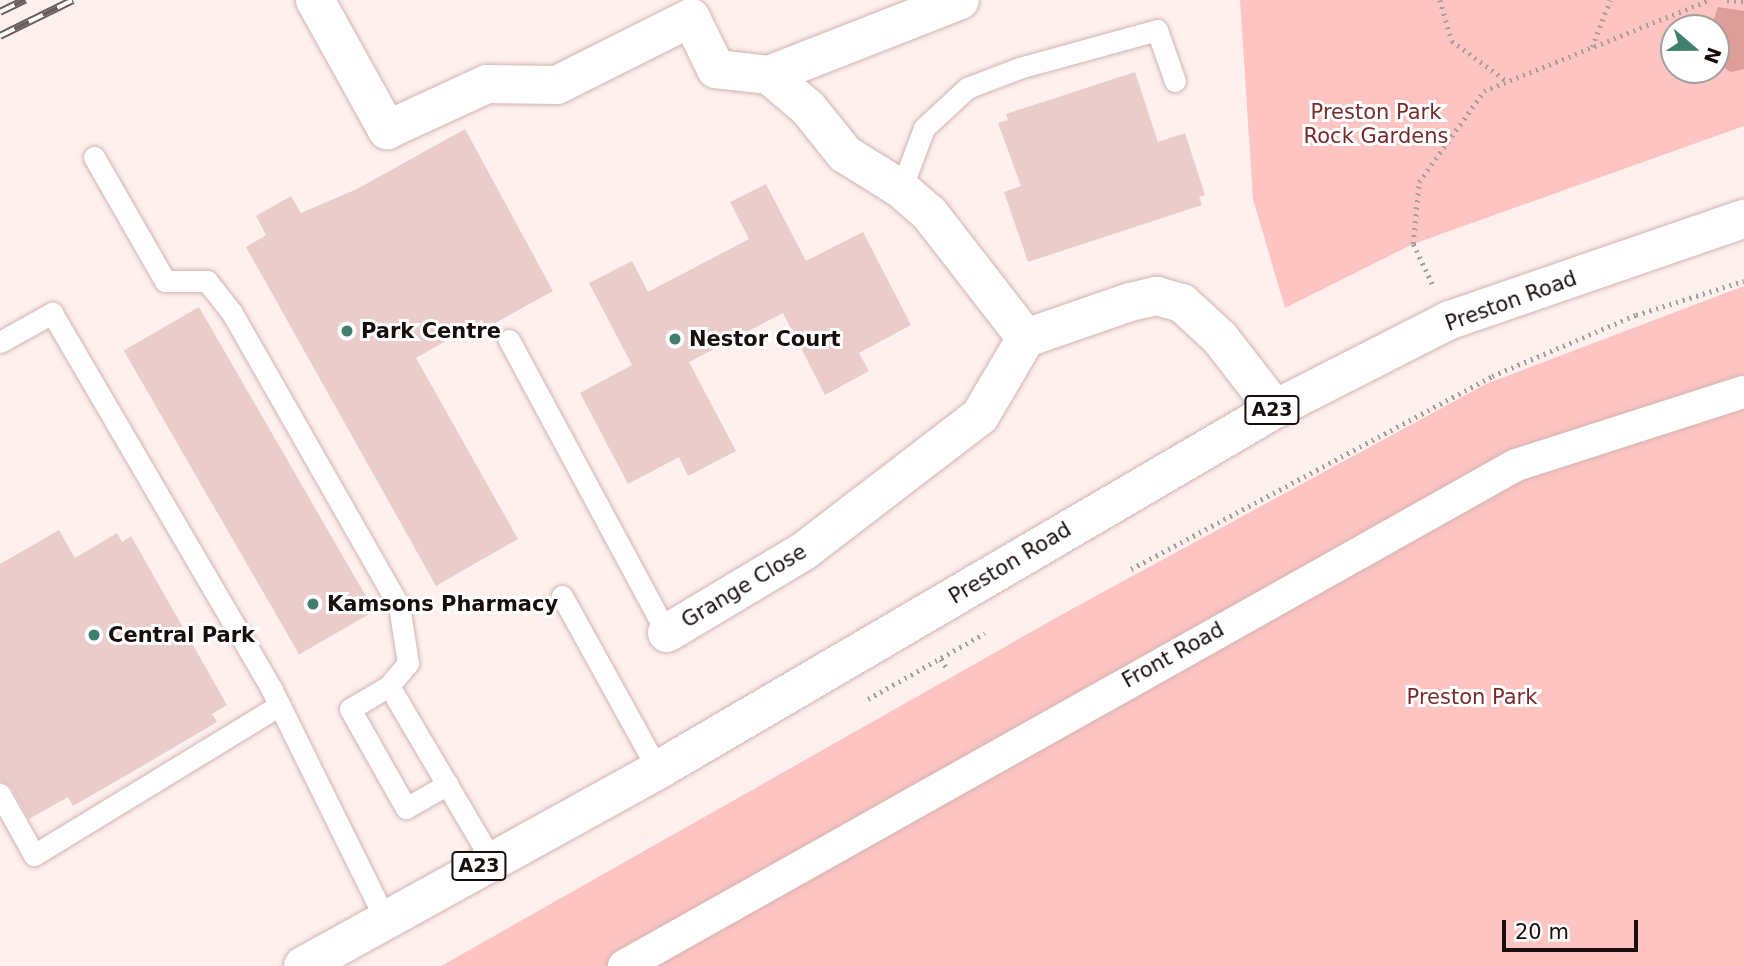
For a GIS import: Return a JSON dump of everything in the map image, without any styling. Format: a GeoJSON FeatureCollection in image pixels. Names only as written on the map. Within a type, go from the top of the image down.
{"type":"FeatureCollection","features":[{"type":"Feature","properties":{"kind":"main road"},"geometry":{"type":"LineString","coordinates":[[315,0],[387,130],[487,84],[557,85],[691,18],[716,69],[769,75],[960,0]]}},
{"type":"Feature","properties":{"kind":"main road"},"geometry":{"type":"LineString","coordinates":[[769,75],[808,108],[845,154],[901,189],[955,241],[1026,338],[1130,302],[1157,296],[1182,303],[1220,338],[1275,409]]}},
{"type":"Feature","properties":{"kind":"main road","name":"Preston Road"},"geometry":{"type":"LineString","coordinates":[[303,966],[491,859],[658,770],[1275,409],[1450,320],[1744,219]]}},
{"type":"Feature","properties":{"kind":"main road","name":"Grange Close"},"geometry":{"type":"LineString","coordinates":[[667,633],[804,551],[980,416],[1026,338]]}},
{"type":"Feature","properties":{"kind":"street","name":"Front Road"},"geometry":{"type":"LineString","coordinates":[[624,966],[1516,465],[1744,392]]}},
{"type":"Feature","properties":{"kind":"lane"},"geometry":{"type":"LineString","coordinates":[[901,189],[924,128],[967,88],[1019,68],[1157,30],[1175,81]]}},
{"type":"Feature","properties":{"kind":"lane"},"geometry":{"type":"LineString","coordinates":[[94,158],[165,281],[207,281],[232,313],[398,606],[408,663],[389,686],[349,709],[406,808],[448,784]]}},
{"type":"Feature","properties":{"kind":"lane"},"geometry":{"type":"LineString","coordinates":[[0,342],[52,313],[280,705],[385,919]]}},
{"type":"Feature","properties":{"kind":"lane","name":"Grange Close"},"geometry":{"type":"LineString","coordinates":[[509,340],[667,633]]}},
{"type":"Feature","properties":{"kind":"lane"},"geometry":{"type":"LineString","coordinates":[[562,596],[658,770]]}},
{"type":"Feature","properties":{"kind":"lane"},"geometry":{"type":"LineString","coordinates":[[389,686],[491,859]]}},
{"type":"Feature","properties":{"kind":"lane"},"geometry":{"type":"LineString","coordinates":[[0,794],[34,855],[280,705]]}},
{"type":"Feature","properties":{"kind":"path"},"geometry":{"type":"LineString","coordinates":[[1440,0],[1452,41],[1508,82]]}},
{"type":"Feature","properties":{"kind":"path"},"geometry":{"type":"LineString","coordinates":[[1591,48],[1610,0]]}},
{"type":"Feature","properties":{"kind":"path"},"geometry":{"type":"LineString","coordinates":[[1450,320],[1413,244],[1419,182],[1484,91],[1709,0]]}},
{"type":"Feature","properties":{"kind":"path"},"geometry":{"type":"LineString","coordinates":[[1727,0],[1744,1]]}},
{"type":"Feature","properties":{"kind":"path"},"geometry":{"type":"LineString","coordinates":[[1131,569],[1492,376],[1636,315],[1744,281]]}},
{"type":"Feature","properties":{"kind":"green space","name":"Preston Park Rock Gardens"},"geometry":{"type":"Polygon","coordinates":[[[1240,0],[1744,0],[1744,126],[1413,244],[1285,308],[1253,199],[1240,0]]]}},
{"type":"Feature","properties":{"kind":"green space","name":"Preston Park"},"geometry":{"type":"Polygon","coordinates":[[[1744,286],[1744,966],[441,966],[1070,610],[1486,384],[1744,286]]]}},
{"type":"Feature","properties":{"kind":"shaded area"},"geometry":{"type":"Polygon","coordinates":[[[1718,7],[1744,11],[1744,69],[1730,71],[1730,14],[1716,14],[1718,7]]]}},
{"type":"Feature","properties":{"kind":"building"},"geometry":{"type":"Polygon","coordinates":[[[1135,72],[1158,142],[1185,133],[1205,195],[1199,197],[1202,205],[1028,262],[1004,192],[1021,186],[998,123],[1008,120],[1006,114],[1135,72]]]}},
{"type":"Feature","properties":{"kind":"building"},"geometry":{"type":"Polygon","coordinates":[[[465,129],[553,291],[486,328],[482,320],[416,358],[518,539],[436,586],[246,247],[266,235],[256,216],[291,196],[301,213],[357,189],[465,129]]]}},
{"type":"Feature","properties":{"kind":"building","name":"Nestor Court"},"geometry":{"type":"Polygon","coordinates":[[[766,184],[806,261],[863,232],[911,325],[859,353],[869,371],[825,395],[783,313],[689,362],[736,451],[688,476],[679,457],[628,484],[580,393],[632,365],[589,283],[632,261],[648,292],[749,239],[730,202],[766,184]]]}},
{"type":"Feature","properties":{"kind":"building"},"geometry":{"type":"Polygon","coordinates":[[[199,307],[375,611],[299,654],[124,350],[199,307]]]}},
{"type":"Feature","properties":{"kind":"building","name":"Central Park"},"geometry":{"type":"Polygon","coordinates":[[[59,530],[75,558],[117,533],[122,542],[131,536],[227,705],[212,714],[217,722],[73,806],[68,797],[29,819],[11,787],[0,781],[0,564],[59,530]]]}},
{"type":"Feature","properties":{"kind":"railway"},"geometry":{"type":"LineString","coordinates":[[0,12],[25,0]]}},
{"type":"Feature","properties":{"kind":"railway"},"geometry":{"type":"LineString","coordinates":[[0,36],[73,0]]}},
{"type":"Feature","properties":{"kind":"place","name":"Park Centre"},"geometry":{"type":"Point","coordinates":[347,331]}},
{"type":"Feature","properties":{"kind":"place","name":"Nestor Court"},"geometry":{"type":"Point","coordinates":[675,339]}},
{"type":"Feature","properties":{"kind":"place","name":"Kamsons Pharmacy"},"geometry":{"type":"Point","coordinates":[313,604]}},
{"type":"Feature","properties":{"kind":"place","name":"Central Park"},"geometry":{"type":"Point","coordinates":[94,635]}}]}
